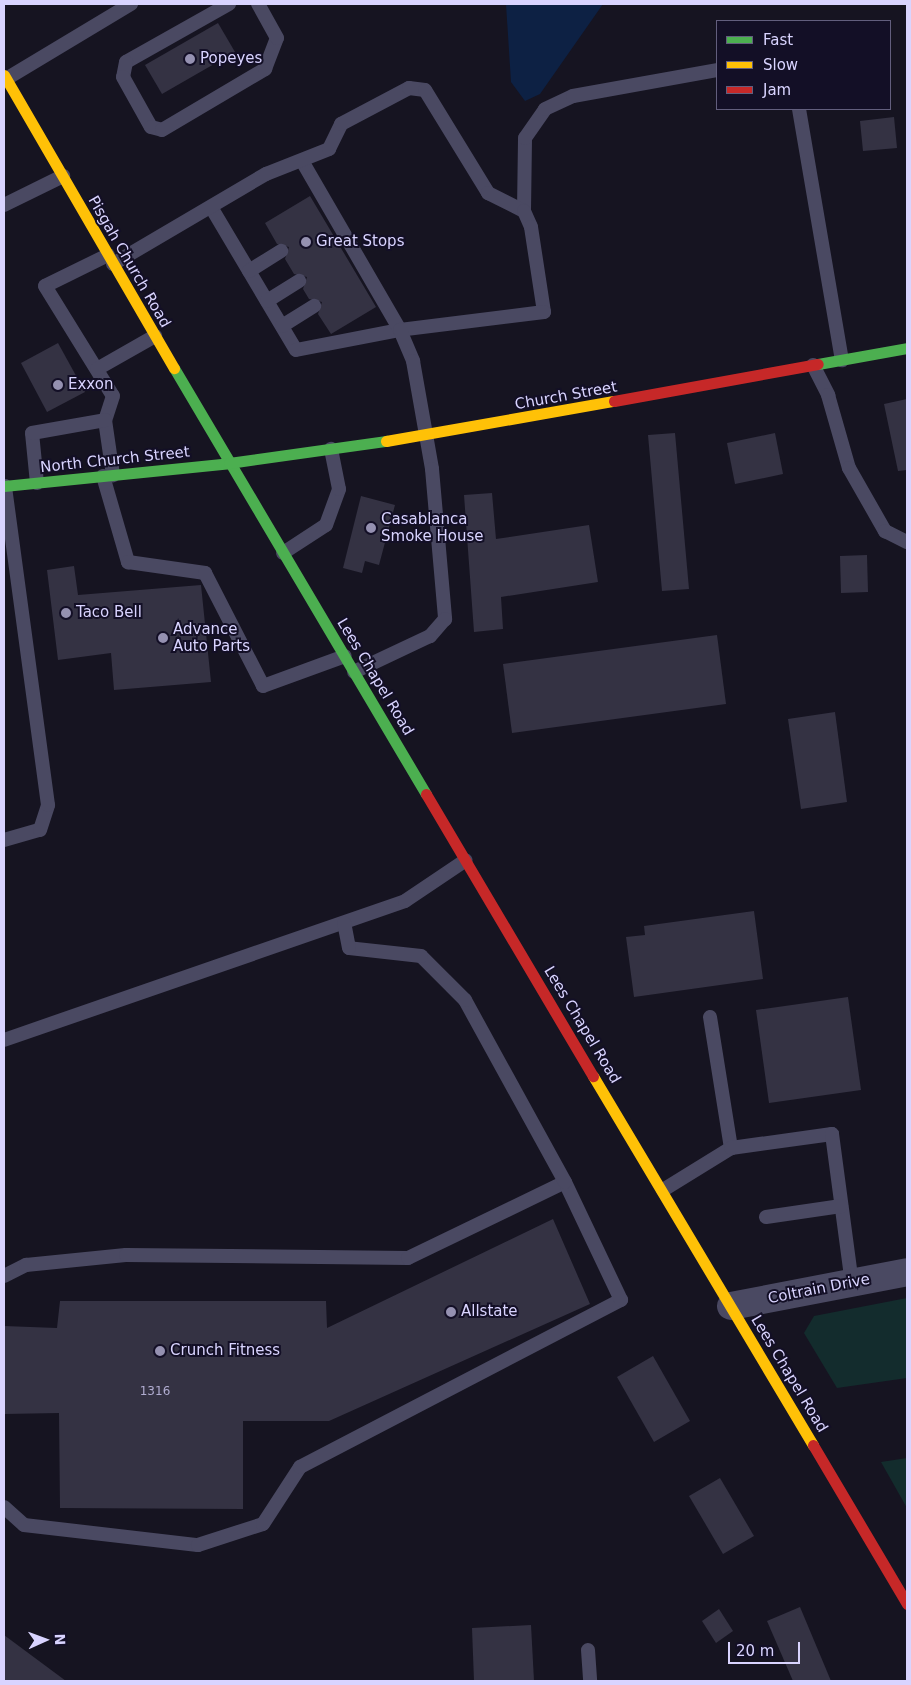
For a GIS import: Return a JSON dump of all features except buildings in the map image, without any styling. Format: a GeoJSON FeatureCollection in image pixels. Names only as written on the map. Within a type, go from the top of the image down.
{"type":"FeatureCollection","features":[{"type":"Feature","properties":{"kind":"main road","name":"Pisgah Church Road"},"geometry":{"type":"LineString","coordinates":[[5,77],[229,463]]}},
{"type":"Feature","properties":{"kind":"main road","name":"Church Street"},"geometry":{"type":"LineString","coordinates":[[229,463],[425,435],[907,348]]}},
{"type":"Feature","properties":{"kind":"main road","name":"North Church Street"},"geometry":{"type":"LineString","coordinates":[[4,486],[229,463]]}},
{"type":"Feature","properties":{"kind":"main road","name":"Lees Chapel Road"},"geometry":{"type":"LineString","coordinates":[[229,463],[663,1190],[907,1604]]}},
{"type":"Feature","properties":{"kind":"street","name":"Coltrain Drive"},"geometry":{"type":"LineString","coordinates":[[731,1306],[907,1272]]}},
{"type":"Feature","properties":{"kind":"lane"},"geometry":{"type":"LineString","coordinates":[[5,77],[131,4]]}},
{"type":"Feature","properties":{"kind":"lane"},"geometry":{"type":"LineString","coordinates":[[229,4],[126,62],[123,77],[151,127],[162,130],[265,69],[277,38],[258,4]]}},
{"type":"Feature","properties":{"kind":"lane"},"geometry":{"type":"LineString","coordinates":[[211,207],[296,350],[400,330],[544,312],[531,227],[524,211],[525,138],[545,109],[573,96],[716,70]]}},
{"type":"Feature","properties":{"kind":"lane"},"geometry":{"type":"LineString","coordinates":[[345,656],[263,686],[205,573],[128,562],[108,475],[105,420],[113,396],[45,286],[110,260],[211,207],[266,174],[329,149],[341,124],[409,88],[426,90],[488,193],[524,211]]}},
{"type":"Feature","properties":{"kind":"lane"},"geometry":{"type":"LineString","coordinates":[[799,110],[842,360]]}},
{"type":"Feature","properties":{"kind":"lane"},"geometry":{"type":"LineString","coordinates":[[302,161],[348,251],[400,330],[413,362],[432,469],[445,619],[430,636],[354,672]]}},
{"type":"Feature","properties":{"kind":"lane"},"geometry":{"type":"LineString","coordinates":[[4,205],[62,176]]}},
{"type":"Feature","properties":{"kind":"lane"},"geometry":{"type":"LineString","coordinates":[[249,271],[281,251]]}},
{"type":"Feature","properties":{"kind":"lane"},"geometry":{"type":"LineString","coordinates":[[267,301],[299,281]]}},
{"type":"Feature","properties":{"kind":"lane"},"geometry":{"type":"LineString","coordinates":[[282,326],[314,306]]}},
{"type":"Feature","properties":{"kind":"lane"},"geometry":{"type":"LineString","coordinates":[[97,369],[155,336]]}},
{"type":"Feature","properties":{"kind":"lane"},"geometry":{"type":"LineString","coordinates":[[813,365],[828,394],[853,475],[885,531],[907,542]]}},
{"type":"Feature","properties":{"kind":"lane"},"geometry":{"type":"LineString","coordinates":[[37,483],[32,433],[105,420]]}},
{"type":"Feature","properties":{"kind":"lane"},"geometry":{"type":"LineString","coordinates":[[283,553],[326,526],[339,489],[330,449]]}},
{"type":"Feature","properties":{"kind":"lane"},"geometry":{"type":"LineString","coordinates":[[4,486],[48,804],[40,830],[4,840]]}},
{"type":"Feature","properties":{"kind":"lane"},"geometry":{"type":"LineString","coordinates":[[4,1040],[404,901],[466,860]]}},
{"type":"Feature","properties":{"kind":"lane"},"geometry":{"type":"LineString","coordinates":[[4,1507],[24,1525],[198,1545],[263,1524],[300,1468],[621,1300],[565,1182],[465,1000],[421,956],[349,948],[344,923]]}},
{"type":"Feature","properties":{"kind":"lane"},"geometry":{"type":"LineString","coordinates":[[710,1017],[731,1148]]}},
{"type":"Feature","properties":{"kind":"lane"},"geometry":{"type":"LineString","coordinates":[[663,1190],[731,1148],[832,1134],[852,1283]]}},
{"type":"Feature","properties":{"kind":"lane"},"geometry":{"type":"LineString","coordinates":[[4,1276],[26,1265],[126,1255],[408,1258],[565,1182]]}},
{"type":"Feature","properties":{"kind":"lane"},"geometry":{"type":"LineString","coordinates":[[766,1217],[841,1206]]}},
{"type":"Feature","properties":{"kind":"lane"},"geometry":{"type":"LineString","coordinates":[[588,1650],[590,1681]]}},
{"type":"Feature","properties":{"kind":"green space"},"geometry":{"type":"Polygon","coordinates":[[[907,1298],[907,1378],[837,1388],[804,1333],[814,1316],[907,1298]]]}},
{"type":"Feature","properties":{"kind":"green space"},"geometry":{"type":"Polygon","coordinates":[[[907,1458],[907,1508],[881,1462],[907,1458]]]}},
{"type":"Feature","properties":{"kind":"water"},"geometry":{"type":"Polygon","coordinates":[[[506,4],[603,4],[540,94],[525,101],[511,82],[506,4]]]}},
{"type":"Feature","properties":{"kind":"traffic: fast"},"geometry":{"type":"LineString","coordinates":[[818,364],[907,348]]}},
{"type":"Feature","properties":{"kind":"traffic: fast"},"geometry":{"type":"LineString","coordinates":[[174,368],[426,794]]}},
{"type":"Feature","properties":{"kind":"traffic: fast"},"geometry":{"type":"LineString","coordinates":[[4,486],[229,463],[386,441]]}},
{"type":"Feature","properties":{"kind":"traffic: slow"},"geometry":{"type":"LineString","coordinates":[[4,75],[174,368]]}},
{"type":"Feature","properties":{"kind":"traffic: slow"},"geometry":{"type":"LineString","coordinates":[[386,441],[614,401]]}},
{"type":"Feature","properties":{"kind":"traffic: slow"},"geometry":{"type":"LineString","coordinates":[[593,1076],[813,1445]]}},
{"type":"Feature","properties":{"kind":"traffic: jam"},"geometry":{"type":"LineString","coordinates":[[614,401],[818,364]]}},
{"type":"Feature","properties":{"kind":"traffic: jam"},"geometry":{"type":"LineString","coordinates":[[426,794],[593,1076]]}},
{"type":"Feature","properties":{"kind":"traffic: jam"},"geometry":{"type":"LineString","coordinates":[[813,1445],[907,1604]]}},
{"type":"Feature","properties":{"kind":"place","name":"Popeyes"},"geometry":{"type":"Point","coordinates":[190,59]}},
{"type":"Feature","properties":{"kind":"place","name":"Great Stops"},"geometry":{"type":"Point","coordinates":[306,242]}},
{"type":"Feature","properties":{"kind":"place","name":"Exxon"},"geometry":{"type":"Point","coordinates":[58,385]}},
{"type":"Feature","properties":{"kind":"place","name":"Casablanca Smoke House"},"geometry":{"type":"Point","coordinates":[371,528]}},
{"type":"Feature","properties":{"kind":"place","name":"Taco Bell"},"geometry":{"type":"Point","coordinates":[66,613]}},
{"type":"Feature","properties":{"kind":"place","name":"Advance Auto Parts"},"geometry":{"type":"Point","coordinates":[163,638]}},
{"type":"Feature","properties":{"kind":"place","name":"Allstate"},"geometry":{"type":"Point","coordinates":[451,1312]}},
{"type":"Feature","properties":{"kind":"place","name":"Crunch Fitness"},"geometry":{"type":"Point","coordinates":[160,1351]}}]}
